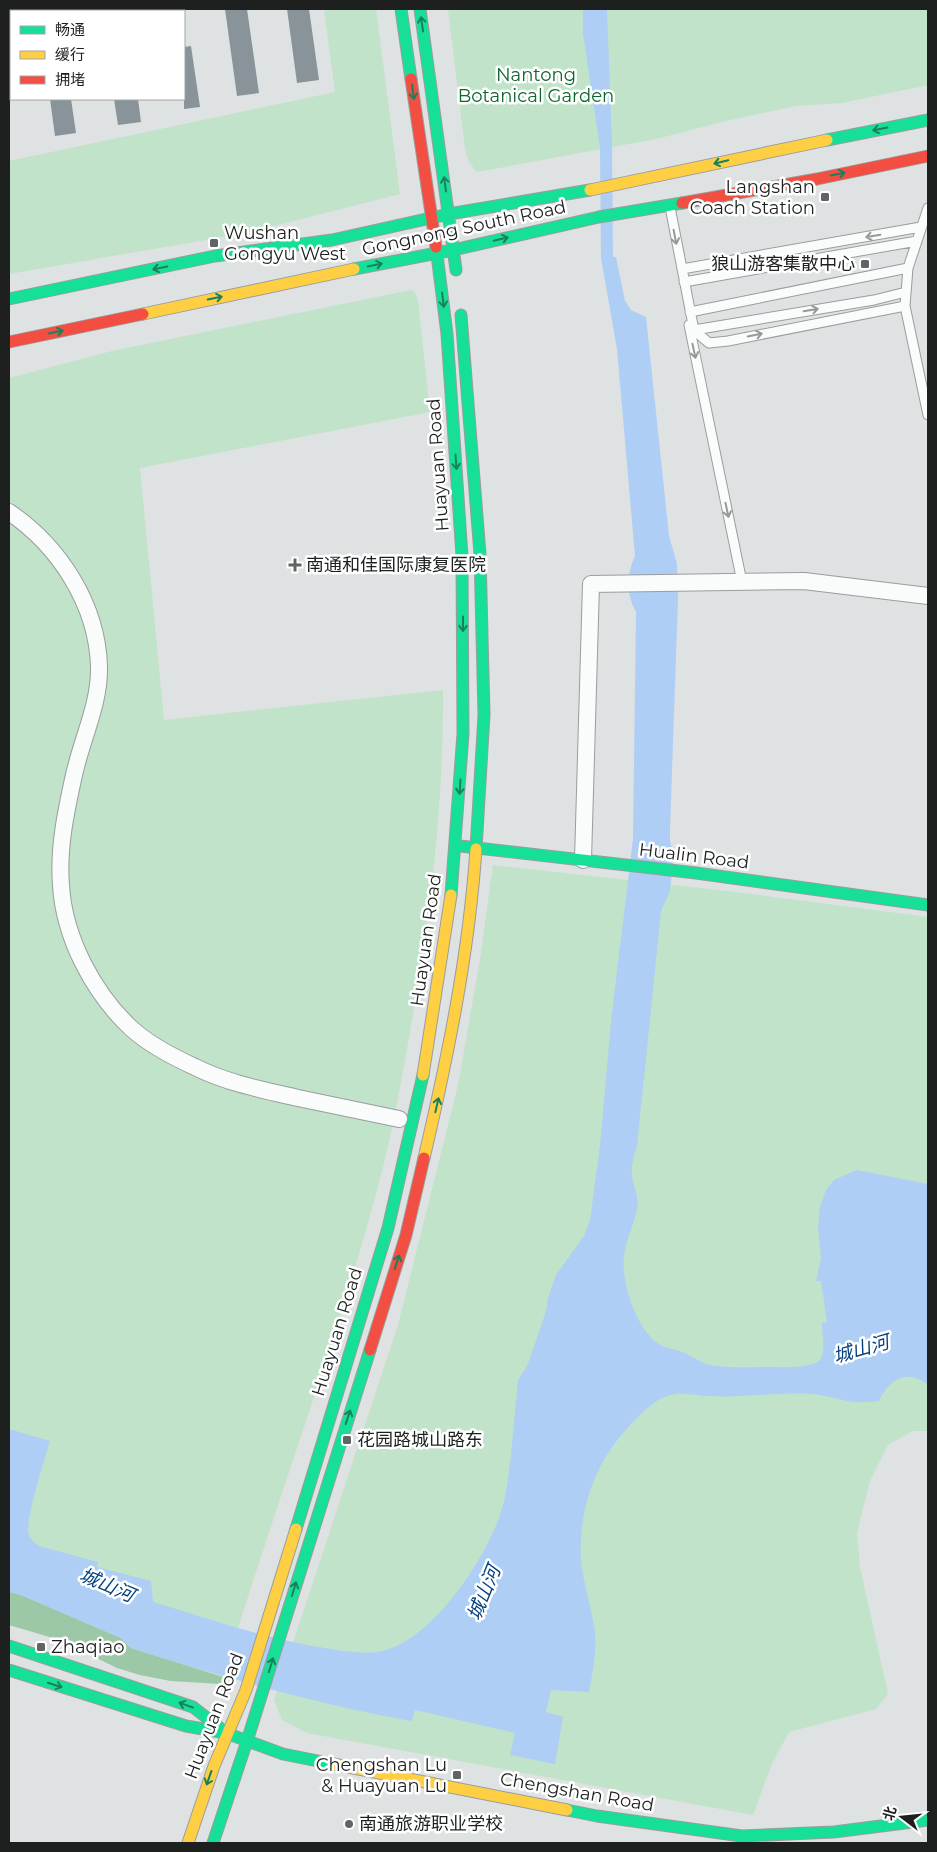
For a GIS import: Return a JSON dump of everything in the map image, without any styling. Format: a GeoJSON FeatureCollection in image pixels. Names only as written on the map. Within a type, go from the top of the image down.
{"type":"FeatureCollection","features":[{"type":"Feature","properties":{"kind":"main road","name":"Huayuan Road"},"geometry":{"type":"LineString","coordinates":[[188,1843],[210,1774],[246,1690],[388,1228],[425,1068],[450,911],[463,734],[462,556],[447,334],[437,252],[401,9]]}},
{"type":"Feature","properties":{"kind":"main road"},"geometry":{"type":"LineString","coordinates":[[420,9],[449,214],[456,278]]}},
{"type":"Feature","properties":{"kind":"main road","name":"Gongnong South Road"},"geometry":{"type":"LineString","coordinates":[[9,299],[215,256],[332,240],[449,214],[616,186],[750,155],[928,120]]}},
{"type":"Feature","properties":{"kind":"main road","name":"Gongnong South Road"},"geometry":{"type":"LineString","coordinates":[[9,342],[453,250],[599,217],[817,179],[928,156]]}},
{"type":"Feature","properties":{"kind":"main road","name":"Huayuan Road"},"geometry":{"type":"LineString","coordinates":[[213,1843],[262,1695],[406,1235],[443,1079],[472,905],[484,715],[480,554],[460,305]]}},
{"type":"Feature","properties":{"kind":"main road","name":"Hualin Road"},"geometry":{"type":"LineString","coordinates":[[455,846],[696,873],[928,905]]}},
{"type":"Feature","properties":{"kind":"main road","name":"Chengshan Road"},"geometry":{"type":"LineString","coordinates":[[9,1646],[193,1707],[226,1733]]}},
{"type":"Feature","properties":{"kind":"main road","name":"Chengshan Road"},"geometry":{"type":"LineString","coordinates":[[9,1670],[186,1726],[226,1733],[283,1754],[597,1816],[742,1836],[834,1832],[928,1820]]}},
{"type":"Feature","properties":{"kind":"street"},"geometry":{"type":"LineString","coordinates":[[9,512],[23,521],[41,538],[75,581],[90,617],[95,636],[99,666],[96,696],[76,766],[66,812],[60,877],[62,901],[71,934],[87,969],[97,985],[122,1018],[134,1030],[159,1048],[196,1068],[236,1083],[266,1091],[399,1119]]}},
{"type":"Feature","properties":{"kind":"street"},"geometry":{"type":"LineString","coordinates":[[583,860],[591,584],[804,581],[928,596]]}},
{"type":"Feature","properties":{"kind":"lane"},"geometry":{"type":"LineString","coordinates":[[669,204],[694,330],[709,343],[905,306]]}},
{"type":"Feature","properties":{"kind":"lane"},"geometry":{"type":"LineString","coordinates":[[928,208],[908,268],[905,306],[924,372],[928,415]]}},
{"type":"Feature","properties":{"kind":"lane"},"geometry":{"type":"LineString","coordinates":[[682,269],[921,227]]}},
{"type":"Feature","properties":{"kind":"lane"},"geometry":{"type":"LineString","coordinates":[[684,282],[917,241]]}},
{"type":"Feature","properties":{"kind":"lane"},"geometry":{"type":"LineString","coordinates":[[690,312],[908,268]]}},
{"type":"Feature","properties":{"kind":"lane"},"geometry":{"type":"LineString","coordinates":[[682,269],[679,278],[742,582]]}},
{"type":"Feature","properties":{"kind":"lane"},"geometry":{"type":"LineString","coordinates":[[694,330],[874,300],[906,292]]}},
{"type":"Feature","properties":{"kind":"green space"},"geometry":{"type":"Polygon","coordinates":[[[324,9],[376,9],[400,194],[246,233],[9,274],[9,161],[335,92],[324,9]]]}},
{"type":"Feature","properties":{"kind":"green space","name":"Nantong Botanical Garden"},"geometry":{"type":"Polygon","coordinates":[[[448,9],[928,9],[928,85],[842,103],[796,106],[656,139],[477,172],[469,162],[465,149],[448,9]]]}},
{"type":"Feature","properties":{"kind":"green space"},"geometry":{"type":"Polygon","coordinates":[[[411,290],[414,291],[418,300],[430,412],[140,468],[164,720],[443,690],[441,779],[429,911],[402,1077],[380,1179],[343,1306],[221,1684],[171,1681],[117,1668],[60,1640],[9,1625],[9,378],[112,351],[411,290]]]}},
{"type":"Feature","properties":{"kind":"green space"},"geometry":{"type":"Polygon","coordinates":[[[493,865],[728,891],[928,917],[928,1431],[913,1431],[888,1445],[870,1481],[857,1533],[860,1567],[888,1694],[876,1709],[789,1732],[772,1764],[753,1815],[307,1733],[282,1720],[274,1700],[398,1325],[458,1085],[480,959],[493,865]]]}},
{"type":"Feature","properties":{"kind":"green space"},"geometry":{"type":"Polygon","coordinates":[[[9,1592],[21,1595],[121,1638],[131,1648],[223,1677],[221,1684],[171,1681],[140,1675],[117,1668],[60,1640],[9,1625],[9,1592]]]}},
{"type":"Feature","properties":{"kind":"water","name":"城山河"},"geometry":{"type":"Polygon","coordinates":[[[583,9],[607,9],[612,144],[613,257],[616,257],[625,301],[631,310],[646,317],[669,536],[677,564],[678,599],[670,829],[670,842],[674,852],[670,891],[661,911],[637,1146],[632,1168],[638,1205],[624,1256],[627,1290],[642,1325],[656,1342],[704,1363],[728,1367],[796,1367],[816,1363],[822,1357],[823,1352],[822,1323],[827,1322],[821,1281],[816,1281],[821,1259],[818,1226],[820,1207],[826,1190],[834,1180],[857,1170],[928,1184],[928,1385],[913,1377],[899,1378],[888,1387],[879,1401],[862,1402],[812,1394],[704,1396],[678,1394],[659,1400],[637,1418],[614,1444],[605,1458],[597,1473],[586,1504],[580,1550],[584,1582],[594,1625],[594,1658],[589,1692],[551,1690],[546,1712],[563,1717],[555,1764],[510,1755],[515,1733],[415,1710],[412,1721],[305,1698],[235,1679],[131,1648],[121,1638],[21,1595],[9,1592],[9,1429],[50,1441],[29,1517],[29,1535],[39,1546],[98,1562],[97,1567],[151,1581],[153,1602],[260,1634],[325,1648],[344,1651],[378,1652],[398,1646],[417,1634],[452,1598],[468,1576],[482,1555],[500,1515],[506,1493],[511,1456],[518,1380],[527,1366],[556,1275],[584,1236],[590,1220],[600,1146],[611,1021],[633,839],[636,612],[630,598],[628,584],[635,556],[617,349],[601,258],[600,148],[583,33],[583,9]]]}},
{"type":"Feature","properties":{"kind":"building"},"geometry":{"type":"Polygon","coordinates":[[[225,9],[247,9],[259,93],[237,96],[225,9]]]}},
{"type":"Feature","properties":{"kind":"building"},"geometry":{"type":"Polygon","coordinates":[[[287,9],[309,9],[319,80],[297,83],[287,9]]]}},
{"type":"Feature","properties":{"kind":"building"},"geometry":{"type":"Polygon","coordinates":[[[191,46],[200,107],[184,109],[185,100],[185,47],[191,46]]]}},
{"type":"Feature","properties":{"kind":"building"},"geometry":{"type":"Polygon","coordinates":[[[50,100],[71,100],[76,133],[55,136],[50,100]]]}},
{"type":"Feature","properties":{"kind":"building"},"geometry":{"type":"Polygon","coordinates":[[[114,100],[138,100],[141,122],[118,125],[114,100]]]}},
{"type":"Feature","properties":{"kind":"traffic: fast"},"geometry":{"type":"LineString","coordinates":[[401,9],[411,79]]}},
{"type":"Feature","properties":{"kind":"traffic: fast"},"geometry":{"type":"LineString","coordinates":[[420,9],[456,270]]}},
{"type":"Feature","properties":{"kind":"traffic: fast"},"geometry":{"type":"LineString","coordinates":[[827,140],[928,120]]}},
{"type":"Feature","properties":{"kind":"traffic: fast"},"geometry":{"type":"LineString","coordinates":[[9,299],[215,256],[332,240],[449,214],[590,190]]}},
{"type":"Feature","properties":{"kind":"traffic: fast"},"geometry":{"type":"LineString","coordinates":[[354,269],[453,250],[599,217],[682,203]]}},
{"type":"Feature","properties":{"kind":"traffic: fast"},"geometry":{"type":"LineString","coordinates":[[436,247],[447,334],[462,556],[463,734],[451,895]]}},
{"type":"Feature","properties":{"kind":"traffic: fast"},"geometry":{"type":"LineString","coordinates":[[461,315],[480,554],[484,715],[476,849]]}},
{"type":"Feature","properties":{"kind":"traffic: fast"},"geometry":{"type":"LineString","coordinates":[[460,846],[696,873],[928,905]]}},
{"type":"Feature","properties":{"kind":"traffic: fast"},"geometry":{"type":"LineString","coordinates":[[296,1529],[388,1228],[423,1075]]}},
{"type":"Feature","properties":{"kind":"traffic: fast"},"geometry":{"type":"LineString","coordinates":[[213,1843],[370,1350]]}},
{"type":"Feature","properties":{"kind":"traffic: fast"},"geometry":{"type":"LineString","coordinates":[[9,1646],[193,1707],[225,1732]]}},
{"type":"Feature","properties":{"kind":"traffic: fast"},"geometry":{"type":"LineString","coordinates":[[9,1670],[186,1726],[226,1733],[283,1754],[333,1764]]}},
{"type":"Feature","properties":{"kind":"traffic: fast"},"geometry":{"type":"LineString","coordinates":[[567,1810],[597,1816],[742,1836],[834,1832],[928,1820]]}},
{"type":"Feature","properties":{"kind":"traffic: slow"},"geometry":{"type":"LineString","coordinates":[[590,190],[827,140]]}},
{"type":"Feature","properties":{"kind":"traffic: slow"},"geometry":{"type":"LineString","coordinates":[[143,314],[354,269]]}},
{"type":"Feature","properties":{"kind":"traffic: slow"},"geometry":{"type":"LineString","coordinates":[[424,1158],[463,966],[476,849]]}},
{"type":"Feature","properties":{"kind":"traffic: slow"},"geometry":{"type":"LineString","coordinates":[[423,1075],[451,895]]}},
{"type":"Feature","properties":{"kind":"traffic: slow"},"geometry":{"type":"LineString","coordinates":[[188,1843],[214,1766],[246,1690],[296,1529]]}},
{"type":"Feature","properties":{"kind":"traffic: slow"},"geometry":{"type":"LineString","coordinates":[[333,1764],[567,1810]]}},
{"type":"Feature","properties":{"kind":"traffic: jam"},"geometry":{"type":"LineString","coordinates":[[411,79],[436,247]]}},
{"type":"Feature","properties":{"kind":"traffic: jam"},"geometry":{"type":"LineString","coordinates":[[682,203],[817,179],[928,156]]}},
{"type":"Feature","properties":{"kind":"traffic: jam"},"geometry":{"type":"LineString","coordinates":[[9,342],[143,314]]}},
{"type":"Feature","properties":{"kind":"traffic: jam"},"geometry":{"type":"LineString","coordinates":[[370,1350],[406,1235],[424,1158]]}},
{"type":"Feature","properties":{"kind":"place","name":"Langshan Coach Station"},"geometry":{"type":"Point","coordinates":[825,197]}},
{"type":"Feature","properties":{"kind":"place","name":"Wushan Gongyu West"},"geometry":{"type":"Point","coordinates":[214,243]}},
{"type":"Feature","properties":{"kind":"place","name":"狼山游客集散中心"},"geometry":{"type":"Point","coordinates":[865,264]}},
{"type":"Feature","properties":{"kind":"place","name":"南通和佳国际康复医院"},"geometry":{"type":"Point","coordinates":[295,565]}},
{"type":"Feature","properties":{"kind":"place","name":"花园路城山路东"},"geometry":{"type":"Point","coordinates":[347,1440]}},
{"type":"Feature","properties":{"kind":"place","name":"Zhaqiao"},"geometry":{"type":"Point","coordinates":[41,1647]}},
{"type":"Feature","properties":{"kind":"place","name":"Chengshan Lu & Huayuan Lu"},"geometry":{"type":"Point","coordinates":[457,1775]}},
{"type":"Feature","properties":{"kind":"place","name":"南通旅游职业学校"},"geometry":{"type":"Point","coordinates":[349,1824]}}]}
